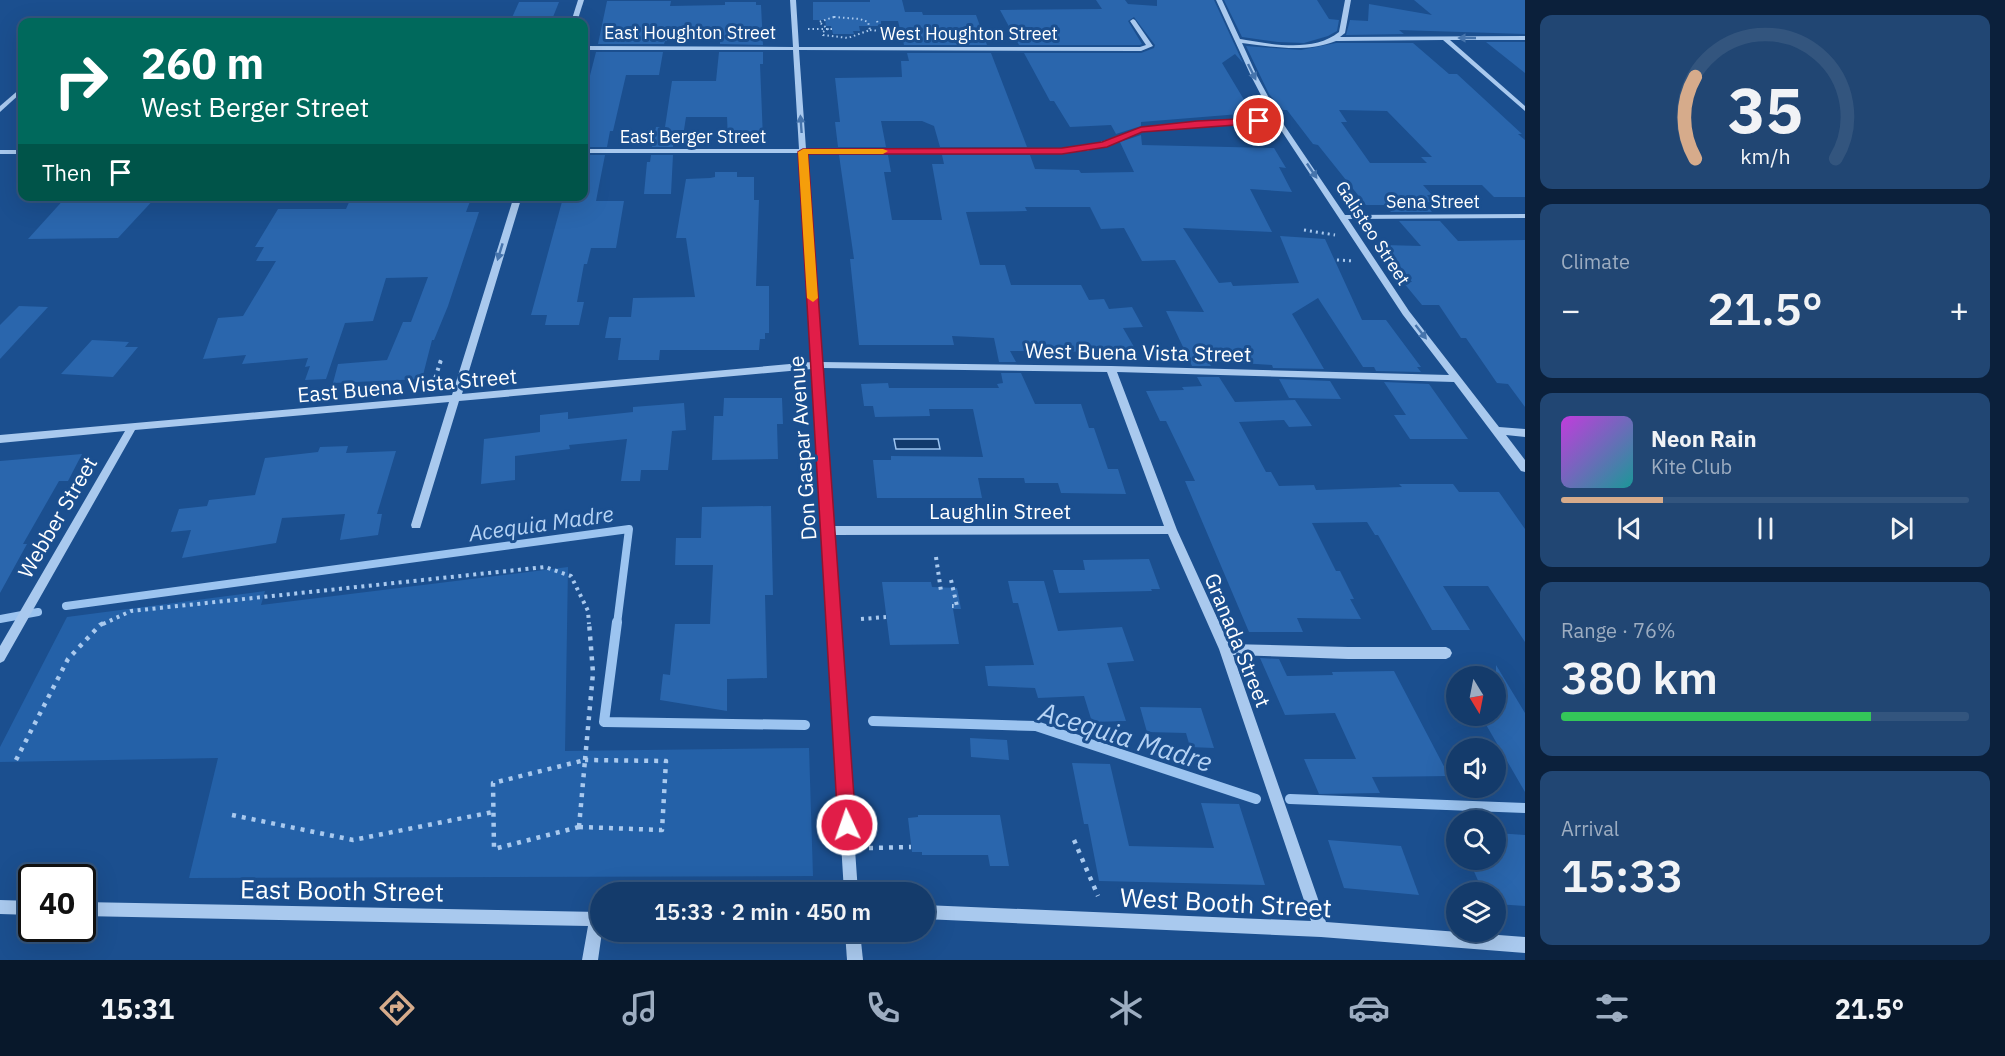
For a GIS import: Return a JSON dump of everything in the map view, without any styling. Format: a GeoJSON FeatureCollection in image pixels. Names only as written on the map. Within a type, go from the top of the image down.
{"type":"FeatureCollection","features":[{"type":"Feature","properties":{"kind":"street"},"geometry":{"type":"LineString","coordinates":[[575,18],[581,0]]}},
{"type":"Feature","properties":{"kind":"street","name":"Don Gaspar Avenue"},"geometry":{"type":"LineString","coordinates":[[793,0],[850,882]]}},
{"type":"Feature","properties":{"kind":"street","name":"Galisteo Street"},"geometry":{"type":"LineString","coordinates":[[1218,0],[1279,122],[1406,313],[1525,468]]}},
{"type":"Feature","properties":{"kind":"street"},"geometry":{"type":"LineString","coordinates":[[1334,39],[1342,33],[1348,0]]}},
{"type":"Feature","properties":{"kind":"street","name":"West Houghton Street"},"geometry":{"type":"LineString","coordinates":[[796,47],[1141,49],[1150,46],[1133,21]]}},
{"type":"Feature","properties":{"kind":"street"},"geometry":{"type":"LineString","coordinates":[[1444,38],[1525,109]]}},
{"type":"Feature","properties":{"kind":"street"},"geometry":{"type":"LineString","coordinates":[[1238,41],[1289,47],[1334,39],[1525,38]]}},
{"type":"Feature","properties":{"kind":"street","name":"East Houghton Street"},"geometry":{"type":"LineString","coordinates":[[588,48],[796,47]]}},
{"type":"Feature","properties":{"kind":"street"},"geometry":{"type":"LineString","coordinates":[[0,110],[18,93]]}},
{"type":"Feature","properties":{"kind":"street","name":"East Berger Street"},"geometry":{"type":"LineString","coordinates":[[588,151],[1062,151],[1090,148],[1129,134],[1159,127],[1259,121],[1279,122]]}},
{"type":"Feature","properties":{"kind":"street"},"geometry":{"type":"LineString","coordinates":[[0,152],[18,152]]}},
{"type":"Feature","properties":{"kind":"street"},"geometry":{"type":"LineString","coordinates":[[416,525],[516,201]]}},
{"type":"Feature","properties":{"kind":"street","name":"Sena Street"},"geometry":{"type":"LineString","coordinates":[[1342,217],[1525,216]]}},
{"type":"Feature","properties":{"kind":"street","name":"West Buena Vista Street"},"geometry":{"type":"LineString","coordinates":[[817,365],[1111,369],[1457,379]]}},
{"type":"Feature","properties":{"kind":"street","name":"East Buena Vista Street"},"geometry":{"type":"LineString","coordinates":[[0,439],[131,429],[817,365]]}},
{"type":"Feature","properties":{"kind":"street","name":"Granada Street"},"geometry":{"type":"LineString","coordinates":[[1111,369],[1171,530],[1225,649],[1321,929]]}},
{"type":"Feature","properties":{"kind":"street","name":"Webber Street"},"geometry":{"type":"LineString","coordinates":[[0,657],[131,429]]}},
{"type":"Feature","properties":{"kind":"street"},"geometry":{"type":"LineString","coordinates":[[1497,431],[1525,433]]}},
{"type":"Feature","properties":{"kind":"street","name":"Laughlin Street"},"geometry":{"type":"LineString","coordinates":[[828,531],[1171,530]]}},
{"type":"Feature","properties":{"kind":"street"},"geometry":{"type":"LineString","coordinates":[[1225,649],[1348,654],[1446,653]]}},
{"type":"Feature","properties":{"kind":"street"},"geometry":{"type":"LineString","coordinates":[[0,907],[18,908]]}},
{"type":"Feature","properties":{"kind":"street","name":"East Booth Street"},"geometry":{"type":"LineString","coordinates":[[96,909],[590,920]]}},
{"type":"Feature","properties":{"kind":"street","name":"West Booth Street"},"geometry":{"type":"LineString","coordinates":[[935,912],[1321,929],[1525,945]]}},
{"type":"Feature","properties":{"kind":"street"},"geometry":{"type":"LineString","coordinates":[[590,960],[594,942]]}},
{"type":"Feature","properties":{"kind":"street"},"geometry":{"type":"LineString","coordinates":[[854,942],[855,960]]}},
{"type":"Feature","properties":{"kind":"path"},"geometry":{"type":"LineString","coordinates":[[834,17],[860,19],[877,22],[882,33],[870,30],[848,38],[824,35],[823,32],[830,29],[819,22],[834,17]]}},
{"type":"Feature","properties":{"kind":"path"},"geometry":{"type":"LineString","coordinates":[[868,22],[870,30]]}},
{"type":"Feature","properties":{"kind":"path"},"geometry":{"type":"LineString","coordinates":[[811,29],[830,29]]}},
{"type":"Feature","properties":{"kind":"path"},"geometry":{"type":"LineString","coordinates":[[1304,230],[1339,236]]}},
{"type":"Feature","properties":{"kind":"path"},"geometry":{"type":"LineString","coordinates":[[1337,260],[1354,261]]}},
{"type":"Feature","properties":{"kind":"path"},"geometry":{"type":"LineString","coordinates":[[432,388],[442,357]]}},
{"type":"Feature","properties":{"kind":"path"},"geometry":{"type":"LineString","coordinates":[[936,557],[941,591]]}},
{"type":"Feature","properties":{"kind":"path"},"geometry":{"type":"LineString","coordinates":[[16,760],[68,659],[100,625],[131,611],[545,567],[571,576],[588,611],[593,673],[579,827]]}},
{"type":"Feature","properties":{"kind":"path"},"geometry":{"type":"LineString","coordinates":[[951,580],[957,606],[952,606]]}},
{"type":"Feature","properties":{"kind":"path"},"geometry":{"type":"LineString","coordinates":[[861,619],[886,617]]}},
{"type":"Feature","properties":{"kind":"path"},"geometry":{"type":"LineString","coordinates":[[585,760],[666,761],[662,830],[579,827],[494,849],[493,783],[585,760]]}},
{"type":"Feature","properties":{"kind":"path"},"geometry":{"type":"LineString","coordinates":[[232,815],[353,840],[493,812]]}},
{"type":"Feature","properties":{"kind":"path"},"geometry":{"type":"LineString","coordinates":[[1074,840],[1098,896]]}},
{"type":"Feature","properties":{"kind":"path"},"geometry":{"type":"LineString","coordinates":[[869,848],[911,847]]}},
{"type":"Feature","properties":{"kind":"shaded area"},"geometry":{"type":"Polygon","coordinates":[[[894,439],[938,439],[940,449],[896,449],[894,439]]]}},
{"type":"Feature","properties":{"kind":"shaded area"},"geometry":{"type":"Polygon","coordinates":[[[568,567],[565,751],[809,748],[813,876],[189,878],[218,758],[0,762],[0,747],[67,617],[265,591],[261,605],[568,567]]]}},
{"type":"Feature","properties":{"kind":"building"},"geometry":{"type":"Polygon","coordinates":[[[870,0],[902,0],[905,12],[922,12],[923,15],[976,15],[987,45],[904,45],[898,21],[881,21],[881,26],[859,26],[860,31],[853,31],[854,34],[833,34],[831,26],[826,26],[825,20],[813,20],[813,2],[870,2],[870,0]]]}},
{"type":"Feature","properties":{"kind":"building"},"geometry":{"type":"Polygon","coordinates":[[[1096,0],[1125,0],[1128,4],[1157,6],[1157,0],[1214,0],[1243,63],[1235,54],[1222,63],[1252,113],[1141,122],[1141,126],[1116,134],[1111,125],[1070,127],[1054,101],[1050,101],[1024,53],[1141,53],[1154,48],[1155,45],[1134,17],[1128,21],[1142,44],[1140,45],[1019,45],[1000,10],[1102,9],[1096,0]]]}},
{"type":"Feature","properties":{"kind":"building"},"geometry":{"type":"Polygon","coordinates":[[[1224,0],[1317,0],[1329,19],[1339,20],[1337,31],[1304,43],[1242,37],[1224,0]]]}},
{"type":"Feature","properties":{"kind":"building"},"geometry":{"type":"Polygon","coordinates":[[[1414,0],[1525,0],[1525,34],[1399,30],[1404,34],[1346,35],[1350,20],[1368,21],[1369,4],[1432,15],[1414,0]]]}},
{"type":"Feature","properties":{"kind":"building"},"geometry":{"type":"Polygon","coordinates":[[[607,1],[671,1],[670,6],[756,2],[756,5],[761,5],[763,45],[720,44],[720,40],[665,41],[664,44],[598,44],[607,1]]]}},
{"type":"Feature","properties":{"kind":"building"},"geometry":{"type":"Polygon","coordinates":[[[519,2],[559,2],[553,18],[512,18],[519,2]]]}},
{"type":"Feature","properties":{"kind":"building"},"geometry":{"type":"Polygon","coordinates":[[[1486,42],[1525,42],[1525,73],[1486,42]]]}},
{"type":"Feature","properties":{"kind":"building"},"geometry":{"type":"Polygon","coordinates":[[[1336,43],[1413,43],[1449,74],[1457,74],[1522,134],[1518,134],[1525,140],[1525,197],[1494,197],[1482,185],[1423,185],[1432,195],[1427,195],[1433,202],[1423,202],[1432,212],[1391,212],[1385,205],[1366,205],[1318,145],[1313,144],[1287,110],[1283,110],[1269,94],[1246,46],[1301,50],[1336,43]],[[1339,110],[1347,122],[1341,122],[1370,163],[1427,163],[1421,157],[1432,157],[1387,111],[1339,110]]]}},
{"type":"Feature","properties":{"kind":"building"},"geometry":{"type":"Polygon","coordinates":[[[596,52],[663,52],[659,75],[626,75],[607,147],[588,147],[588,83],[596,52]]]}},
{"type":"Feature","properties":{"kind":"building"},"geometry":{"type":"Polygon","coordinates":[[[719,52],[763,52],[763,64],[760,64],[763,139],[728,140],[727,117],[686,117],[684,130],[675,130],[673,147],[652,147],[656,127],[665,127],[672,81],[716,81],[719,52]]]}},
{"type":"Feature","properties":{"kind":"building"},"geometry":{"type":"Polygon","coordinates":[[[907,53],[991,53],[1027,147],[940,147],[934,126],[922,121],[881,121],[886,147],[838,147],[835,122],[840,122],[835,78],[902,77],[901,61],[909,61],[907,53]]]}},
{"type":"Feature","properties":{"kind":"building"},"geometry":{"type":"Polygon","coordinates":[[[1141,135],[1142,145],[1274,148],[1286,168],[1279,167],[1292,192],[1250,189],[1272,232],[1183,228],[1219,283],[1231,282],[1233,286],[1299,283],[1280,236],[1325,239],[1362,320],[1386,320],[1421,367],[1417,367],[1421,372],[1376,371],[1374,367],[1363,367],[1318,298],[1292,314],[1324,369],[1273,368],[1272,365],[1208,361],[1211,366],[1192,366],[1166,311],[1204,312],[1175,260],[1142,261],[1124,228],[1101,229],[1090,207],[1025,207],[1027,211],[966,212],[980,265],[1005,265],[1011,285],[1081,285],[1089,300],[1104,299],[1109,309],[1132,307],[1143,327],[1123,328],[1137,352],[1111,354],[1110,352],[1010,351],[1016,362],[999,362],[994,338],[952,336],[954,345],[859,345],[850,259],[854,259],[839,155],[888,155],[891,172],[884,172],[892,220],[942,220],[932,164],[944,164],[942,155],[1030,155],[1035,169],[1079,170],[1081,173],[1134,172],[1120,142],[1141,135]]]}},
{"type":"Feature","properties":{"kind":"building"},"geometry":{"type":"Polygon","coordinates":[[[588,155],[605,155],[596,201],[624,201],[616,248],[591,248],[587,264],[584,264],[577,302],[584,302],[579,325],[545,325],[547,315],[531,315],[562,201],[588,201],[588,155]]]}},
{"type":"Feature","properties":{"kind":"building"},"geometry":{"type":"Polygon","coordinates":[[[651,155],[673,155],[671,194],[644,194],[647,162],[650,162],[651,155]]]}},
{"type":"Feature","properties":{"kind":"building"},"geometry":{"type":"Polygon","coordinates":[[[715,172],[737,172],[737,177],[754,177],[754,200],[759,200],[756,286],[769,286],[769,333],[765,333],[765,339],[760,339],[759,350],[660,350],[659,360],[618,360],[621,338],[605,338],[609,317],[631,317],[633,298],[695,297],[686,238],[676,238],[686,179],[715,177],[715,172]]]}},
{"type":"Feature","properties":{"kind":"building"},"geometry":{"type":"Polygon","coordinates":[[[62,201],[152,201],[118,238],[28,239],[62,201]]]}},
{"type":"Feature","properties":{"kind":"building"},"geometry":{"type":"Polygon","coordinates":[[[350,201],[470,201],[466,212],[479,212],[448,306],[434,340],[432,340],[422,379],[333,383],[338,364],[387,360],[403,322],[411,322],[428,277],[386,278],[373,321],[345,323],[326,379],[305,380],[310,366],[305,367],[308,358],[242,364],[246,355],[203,359],[218,318],[243,316],[276,261],[256,261],[264,247],[255,247],[278,209],[346,209],[350,201]]]}},
{"type":"Feature","properties":{"kind":"building"},"geometry":{"type":"Polygon","coordinates":[[[1399,221],[1440,221],[1458,241],[1525,240],[1525,407],[1508,384],[1497,383],[1466,338],[1461,338],[1439,305],[1422,305],[1403,282],[1412,282],[1384,245],[1421,246],[1399,221]]]}},
{"type":"Feature","properties":{"kind":"building"},"geometry":{"type":"Polygon","coordinates":[[[19,306],[48,307],[0,359],[0,325],[19,306]]]}},
{"type":"Feature","properties":{"kind":"building"},"geometry":{"type":"Polygon","coordinates":[[[92,340],[129,342],[125,347],[138,347],[113,377],[61,374],[92,340]]]}},
{"type":"Feature","properties":{"kind":"building"},"geometry":{"type":"Polygon","coordinates":[[[1001,373],[1021,373],[1035,404],[1081,404],[1089,428],[1094,428],[1108,469],[1118,469],[1126,494],[1061,493],[1058,483],[1025,483],[1024,478],[978,478],[982,498],[877,498],[873,460],[891,460],[891,456],[983,457],[973,409],[929,409],[930,416],[875,417],[873,406],[864,406],[861,384],[888,383],[889,388],[999,388],[997,384],[1003,383],[1001,373]]]}},
{"type":"Feature","properties":{"kind":"building"},"geometry":{"type":"Polygon","coordinates":[[[1197,377],[1219,377],[1235,402],[1295,400],[1312,426],[1289,427],[1284,420],[1239,422],[1266,472],[1271,472],[1279,486],[1314,485],[1316,490],[1402,487],[1399,484],[1453,484],[1459,492],[1499,492],[1525,529],[1525,642],[1488,586],[1443,586],[1470,630],[1432,630],[1378,535],[1375,535],[1367,522],[1312,523],[1336,571],[1340,571],[1354,599],[1350,599],[1361,619],[1297,618],[1303,632],[1249,632],[1185,481],[1195,481],[1166,421],[1160,421],[1146,391],[1184,390],[1182,387],[1202,386],[1197,377]]]}},
{"type":"Feature","properties":{"kind":"building"},"geometry":{"type":"Polygon","coordinates":[[[1279,379],[1330,381],[1341,399],[1289,398],[1279,379]]]}},
{"type":"Feature","properties":{"kind":"building"},"geometry":{"type":"Polygon","coordinates":[[[1384,382],[1429,384],[1468,439],[1410,439],[1394,415],[1406,415],[1384,382]]]}},
{"type":"Feature","properties":{"kind":"building"},"geometry":{"type":"Polygon","coordinates":[[[724,398],[782,398],[783,424],[777,424],[778,459],[712,460],[714,416],[723,416],[724,398]]]}},
{"type":"Feature","properties":{"kind":"building"},"geometry":{"type":"Polygon","coordinates":[[[684,403],[686,430],[672,431],[668,470],[641,470],[640,481],[621,481],[627,439],[569,445],[570,449],[515,456],[515,480],[481,484],[484,439],[540,432],[540,415],[568,412],[568,419],[633,412],[633,407],[684,403]]]}},
{"type":"Feature","properties":{"kind":"building"},"geometry":{"type":"Polygon","coordinates":[[[348,446],[346,453],[396,451],[377,514],[382,514],[378,535],[340,540],[345,514],[282,518],[276,543],[182,558],[191,530],[171,532],[179,509],[207,506],[209,500],[255,495],[265,458],[318,452],[320,447],[348,446]]]}},
{"type":"Feature","properties":{"kind":"building"},"geometry":{"type":"Polygon","coordinates":[[[82,454],[68,481],[59,481],[23,544],[27,544],[0,593],[0,461],[82,454]]]}},
{"type":"Feature","properties":{"kind":"building"},"geometry":{"type":"Polygon","coordinates":[[[771,506],[773,595],[765,595],[767,678],[727,679],[727,711],[660,700],[663,674],[670,675],[675,624],[710,624],[713,565],[675,565],[676,538],[701,538],[702,507],[771,506]]]}},
{"type":"Feature","properties":{"kind":"building"},"geometry":{"type":"Polygon","coordinates":[[[1149,559],[1160,589],[1151,589],[1152,591],[1059,593],[1053,570],[1085,570],[1083,560],[1149,559]]]}},
{"type":"Feature","properties":{"kind":"building"},"geometry":{"type":"Polygon","coordinates":[[[1008,581],[1044,581],[1058,631],[1122,627],[1134,661],[1107,663],[1126,721],[1092,722],[1084,696],[1038,698],[1035,688],[988,686],[985,666],[1034,665],[1018,603],[1013,603],[1008,581]]]}},
{"type":"Feature","properties":{"kind":"building"},"geometry":{"type":"Polygon","coordinates":[[[882,582],[931,582],[932,587],[957,588],[961,609],[953,609],[959,644],[890,645],[882,582]]]}},
{"type":"Feature","properties":{"kind":"building"},"geometry":{"type":"Polygon","coordinates":[[[1260,658],[1279,659],[1287,676],[1333,675],[1332,672],[1394,671],[1446,770],[1446,776],[1372,777],[1380,793],[1319,794],[1304,759],[1356,759],[1335,713],[1285,715],[1260,658]]]}},
{"type":"Feature","properties":{"kind":"building"},"geometry":{"type":"Polygon","coordinates":[[[1506,682],[1525,713],[1525,792],[1506,759],[1506,738],[1494,738],[1487,726],[1506,726],[1506,682]]]}},
{"type":"Feature","properties":{"kind":"building"},"geometry":{"type":"Polygon","coordinates":[[[1140,707],[1201,708],[1214,748],[1190,747],[1186,733],[1147,732],[1140,707]]]}},
{"type":"Feature","properties":{"kind":"building"},"geometry":{"type":"Polygon","coordinates":[[[970,738],[1007,740],[1009,760],[971,757],[970,738]]]}},
{"type":"Feature","properties":{"kind":"building"},"geometry":{"type":"Polygon","coordinates":[[[1072,763],[1110,764],[1129,846],[1214,848],[1201,803],[1239,804],[1265,885],[1099,881],[1088,824],[1084,824],[1072,763]]]}},
{"type":"Feature","properties":{"kind":"building"},"geometry":{"type":"Polygon","coordinates":[[[918,815],[1000,815],[1009,866],[990,866],[988,855],[922,855],[922,852],[912,852],[908,818],[918,817],[918,815]]]}},
{"type":"Feature","properties":{"kind":"building"},"geometry":{"type":"Polygon","coordinates":[[[1506,834],[1525,835],[1525,906],[1506,905],[1506,882],[1479,882],[1473,870],[1506,870],[1506,834]]]}},
{"type":"Feature","properties":{"kind":"building"},"geometry":{"type":"Polygon","coordinates":[[[1328,840],[1401,846],[1419,895],[1344,888],[1328,840]]]}},
{"type":"Feature","properties":{"kind":"waterway","name":"Acequia Madre"},"geometry":{"type":"LineString","coordinates":[[66,606],[629,529],[617,624]]}},
{"type":"Feature","properties":{"kind":"waterway","name":"Acequia Madre"},"geometry":{"type":"LineString","coordinates":[[0,619],[38,612]]}},
{"type":"Feature","properties":{"kind":"waterway","name":"Acequia Madre"},"geometry":{"type":"LineString","coordinates":[[617,622],[604,722],[805,725]]}},
{"type":"Feature","properties":{"kind":"waterway","name":"Acequia Madre"},"geometry":{"type":"LineString","coordinates":[[873,721],[1036,726],[1256,799]]}},
{"type":"Feature","properties":{"kind":"waterway","name":"Acequia Madre"},"geometry":{"type":"LineString","coordinates":[[1290,799],[1525,808]]}},
{"type":"Feature","properties":{"kind":"slow traffic"},"geometry":{"type":"LineString","coordinates":[[813,298],[803,152],[883,151]]}},
{"type":"Feature","properties":{"kind":"route"},"geometry":{"type":"LineString","coordinates":[[847,825],[803,152],[1079,150],[1104,145],[1141,130],[1159,127],[1259,121]]}}]}
